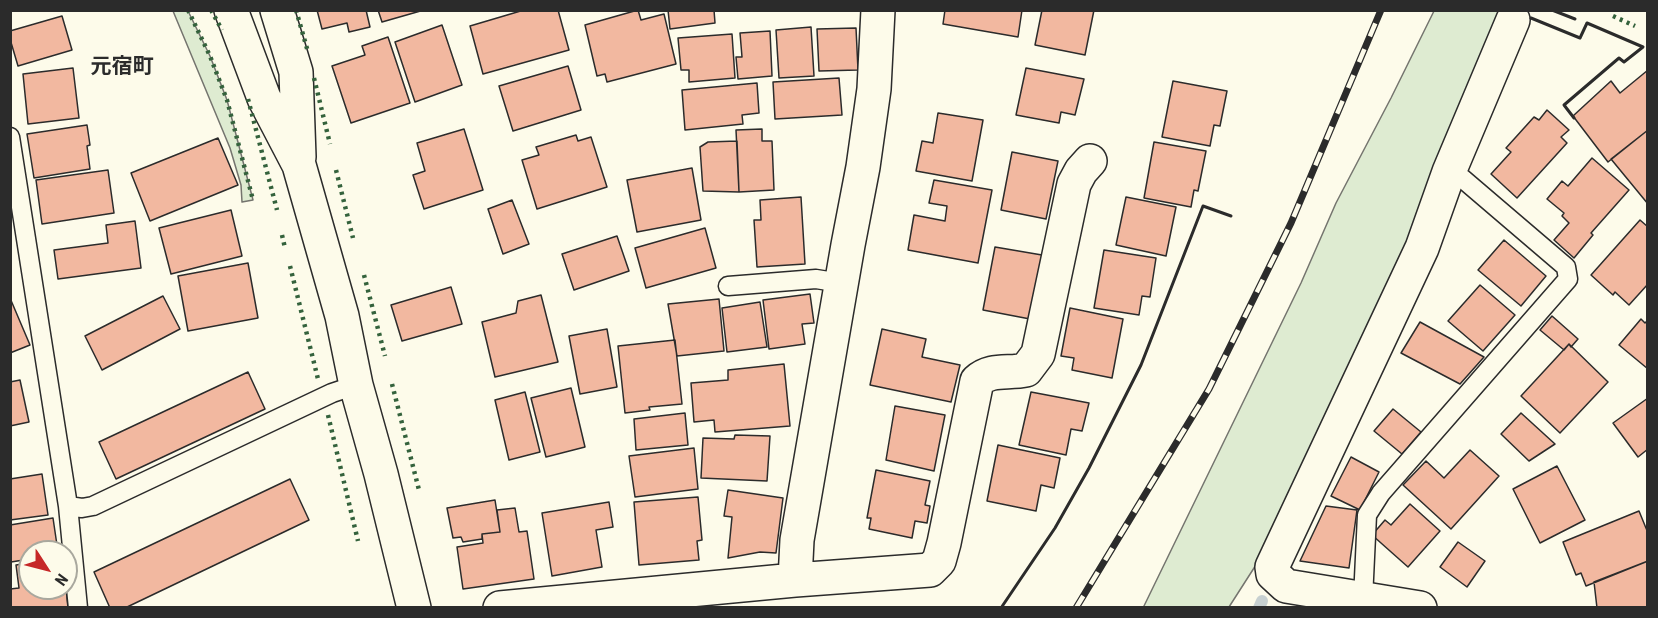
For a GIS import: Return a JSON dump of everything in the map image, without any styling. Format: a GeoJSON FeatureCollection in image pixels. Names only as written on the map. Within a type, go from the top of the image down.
{"type":"FeatureCollection","features":[{"type":"Feature","properties":{"kind":"street"},"geometry":{"type":"LineString","coordinates":[[231,10],[264,98],[299,165],[342,316],[356,385],[414,608]]}},
{"type":"Feature","properties":{"kind":"street"},"geometry":{"type":"LineString","coordinates":[[277,10],[296,72],[299,165]]}},
{"type":"Feature","properties":{"kind":"street"},"geometry":{"type":"LineString","coordinates":[[795,580],[797,540],[863,168],[874,89],[878,10]]}},
{"type":"Feature","properties":{"kind":"street"},"geometry":{"type":"LineString","coordinates":[[1420,608],[1286,586],[1273,574],[1272,567],[1422,248],[1449,172],[1515,15]]}},
{"type":"Feature","properties":{"kind":"street"},"geometry":{"type":"LineString","coordinates":[[500,608],[795,580],[930,570],[939,561],[977,381],[990,372],[1026,370],[1038,354],[1074,184],[1090,161]]}},
{"type":"Feature","properties":{"kind":"lane"},"geometry":{"type":"LineString","coordinates":[[10,137],[68,506],[78,608]]}},
{"type":"Feature","properties":{"kind":"lane"},"geometry":{"type":"LineString","coordinates":[[1363,599],[1367,515],[1381,493],[1568,279],[1566,267],[1463,179],[1449,172]]}},
{"type":"Feature","properties":{"kind":"lane"},"geometry":{"type":"LineString","coordinates":[[728,286],[816,279],[841,283]]}},
{"type":"Feature","properties":{"kind":"lane"},"geometry":{"type":"LineString","coordinates":[[68,506],[93,506],[332,393],[356,385]]}},
{"type":"Feature","properties":{"kind":"green space"},"geometry":{"type":"Polygon","coordinates":[[[173,11],[188,11],[210,56],[227,100],[253,200],[242,202],[241,185],[230,148],[173,11]]]}},
{"type":"Feature","properties":{"kind":"green space"},"geometry":{"type":"Polygon","coordinates":[[[1434,11],[1499,11],[1402,260],[1254,568],[1229,607],[1143,608],[1301,283],[1336,203],[1434,11]]]}},
{"type":"Feature","properties":{"kind":"building"},"geometry":{"type":"Polygon","coordinates":[[[317,10],[366,10],[370,27],[349,32],[347,23],[322,29],[317,10]]]}},
{"type":"Feature","properties":{"kind":"building"},"geometry":{"type":"Polygon","coordinates":[[[378,10],[424,10],[382,22],[378,10]]]}},
{"type":"Feature","properties":{"kind":"building"},"geometry":{"type":"Polygon","coordinates":[[[524,10],[558,10],[569,50],[483,74],[470,26],[524,10]]]}},
{"type":"Feature","properties":{"kind":"building"},"geometry":{"type":"Polygon","coordinates":[[[638,10],[641,20],[664,14],[676,64],[607,82],[605,74],[597,76],[585,25],[638,10]]]}},
{"type":"Feature","properties":{"kind":"building"},"geometry":{"type":"Polygon","coordinates":[[[668,10],[714,10],[715,23],[670,29],[668,10]]]}},
{"type":"Feature","properties":{"kind":"building"},"geometry":{"type":"Polygon","coordinates":[[[945,10],[1022,10],[1018,37],[943,24],[945,10]]]}},
{"type":"Feature","properties":{"kind":"building"},"geometry":{"type":"Polygon","coordinates":[[[1042,10],[1094,10],[1085,55],[1035,45],[1042,10]]]}},
{"type":"Feature","properties":{"kind":"building"},"geometry":{"type":"Polygon","coordinates":[[[62,16],[72,50],[18,66],[10,31],[62,16]]]}},
{"type":"Feature","properties":{"kind":"building"},"geometry":{"type":"Polygon","coordinates":[[[442,25],[462,85],[415,102],[395,42],[442,25]]]}},
{"type":"Feature","properties":{"kind":"building"},"geometry":{"type":"Polygon","coordinates":[[[811,27],[814,76],[779,78],[776,30],[811,27]]]}},
{"type":"Feature","properties":{"kind":"building"},"geometry":{"type":"Polygon","coordinates":[[[856,28],[858,70],[819,71],[817,29],[856,28]]]}},
{"type":"Feature","properties":{"kind":"building"},"geometry":{"type":"Polygon","coordinates":[[[770,31],[772,76],[738,79],[736,57],[742,57],[740,33],[770,31]]]}},
{"type":"Feature","properties":{"kind":"building"},"geometry":{"type":"Polygon","coordinates":[[[732,34],[735,78],[689,82],[689,70],[681,70],[678,38],[732,34]]]}},
{"type":"Feature","properties":{"kind":"building"},"geometry":{"type":"Polygon","coordinates":[[[388,37],[410,103],[351,123],[332,66],[365,55],[362,46],[388,37]]]}},
{"type":"Feature","properties":{"kind":"building"},"geometry":{"type":"Polygon","coordinates":[[[568,66],[581,110],[513,131],[499,86],[568,66]]]}},
{"type":"Feature","properties":{"kind":"building"},"geometry":{"type":"Polygon","coordinates":[[[73,68],[79,118],[28,124],[23,74],[73,68]]]}},
{"type":"Feature","properties":{"kind":"building"},"geometry":{"type":"Polygon","coordinates":[[[1026,68],[1084,79],[1075,115],[1061,112],[1059,123],[1016,115],[1026,68]]]}},
{"type":"Feature","properties":{"kind":"building"},"geometry":{"type":"Polygon","coordinates":[[[1648,70],[1648,130],[1608,162],[1573,116],[1611,81],[1620,93],[1648,70]]]}},
{"type":"Feature","properties":{"kind":"building"},"geometry":{"type":"Polygon","coordinates":[[[839,78],[842,115],[775,119],[773,82],[839,78]]]}},
{"type":"Feature","properties":{"kind":"building"},"geometry":{"type":"Polygon","coordinates":[[[1173,81],[1227,91],[1220,126],[1214,125],[1210,146],[1162,137],[1173,81]]]}},
{"type":"Feature","properties":{"kind":"building"},"geometry":{"type":"Polygon","coordinates":[[[757,83],[759,113],[742,115],[743,124],[685,130],[682,90],[757,83]]]}},
{"type":"Feature","properties":{"kind":"building"},"geometry":{"type":"Polygon","coordinates":[[[1547,110],[1569,130],[1561,137],[1567,143],[1517,198],[1491,174],[1511,152],[1506,148],[1534,117],[1539,120],[1547,110]]]}},
{"type":"Feature","properties":{"kind":"building"},"geometry":{"type":"Polygon","coordinates":[[[938,113],[983,120],[972,181],[916,171],[922,141],[933,143],[938,113]]]}},
{"type":"Feature","properties":{"kind":"building"},"geometry":{"type":"Polygon","coordinates":[[[87,125],[90,169],[34,178],[27,134],[87,125]]]}},
{"type":"Feature","properties":{"kind":"building"},"geometry":{"type":"Polygon","coordinates":[[[464,129],[483,190],[424,209],[413,175],[425,171],[417,143],[464,129]]]}},
{"type":"Feature","properties":{"kind":"building"},"geometry":{"type":"Polygon","coordinates":[[[762,129],[762,141],[772,141],[774,190],[739,192],[736,130],[762,129]]]}},
{"type":"Feature","properties":{"kind":"building"},"geometry":{"type":"Polygon","coordinates":[[[1648,130],[1648,204],[1611,159],[1648,130]]]}},
{"type":"Feature","properties":{"kind":"building"},"geometry":{"type":"Polygon","coordinates":[[[576,135],[578,141],[591,137],[607,187],[537,209],[522,160],[539,155],[536,147],[576,135]]]}},
{"type":"Feature","properties":{"kind":"building"},"geometry":{"type":"Polygon","coordinates":[[[218,138],[238,185],[150,221],[131,173],[218,138]]]}},
{"type":"Feature","properties":{"kind":"building"},"geometry":{"type":"Polygon","coordinates":[[[737,141],[739,192],[703,191],[700,147],[708,142],[737,141]]]}},
{"type":"Feature","properties":{"kind":"building"},"geometry":{"type":"Polygon","coordinates":[[[1154,142],[1206,151],[1198,191],[1194,190],[1191,207],[1144,198],[1154,142]]]}},
{"type":"Feature","properties":{"kind":"building"},"geometry":{"type":"Polygon","coordinates":[[[1012,152],[1058,161],[1046,219],[1001,210],[1012,152]]]}},
{"type":"Feature","properties":{"kind":"building"},"geometry":{"type":"Polygon","coordinates":[[[1592,158],[1629,190],[1591,233],[1593,235],[1574,258],[1554,240],[1569,223],[1562,216],[1564,213],[1547,199],[1562,181],[1568,186],[1592,158]]]}},
{"type":"Feature","properties":{"kind":"building"},"geometry":{"type":"Polygon","coordinates":[[[692,168],[701,220],[637,232],[627,180],[692,168]]]}},
{"type":"Feature","properties":{"kind":"building"},"geometry":{"type":"Polygon","coordinates":[[[108,170],[114,213],[42,224],[36,180],[108,170]]]}},
{"type":"Feature","properties":{"kind":"building"},"geometry":{"type":"Polygon","coordinates":[[[934,180],[992,190],[978,263],[908,250],[914,215],[945,221],[947,206],[929,203],[934,180]]]}},
{"type":"Feature","properties":{"kind":"building"},"geometry":{"type":"Polygon","coordinates":[[[801,197],[805,264],[757,267],[754,220],[761,220],[760,200],[801,197]]]}},
{"type":"Feature","properties":{"kind":"building"},"geometry":{"type":"Polygon","coordinates":[[[1126,197],[1176,207],[1166,256],[1116,245],[1126,197]]]}},
{"type":"Feature","properties":{"kind":"building"},"geometry":{"type":"Polygon","coordinates":[[[512,200],[529,244],[503,254],[488,209],[512,200]]]}},
{"type":"Feature","properties":{"kind":"building"},"geometry":{"type":"Polygon","coordinates":[[[231,210],[242,256],[171,274],[159,228],[231,210]]]}},
{"type":"Feature","properties":{"kind":"building"},"geometry":{"type":"Polygon","coordinates":[[[1640,220],[1648,227],[1648,284],[1629,305],[1615,292],[1613,295],[1591,275],[1640,220]]]}},
{"type":"Feature","properties":{"kind":"building"},"geometry":{"type":"Polygon","coordinates":[[[135,221],[141,268],[58,279],[54,250],[108,243],[106,225],[135,221]]]}},
{"type":"Feature","properties":{"kind":"building"},"geometry":{"type":"Polygon","coordinates":[[[705,228],[716,268],[646,288],[635,248],[705,228]]]}},
{"type":"Feature","properties":{"kind":"building"},"geometry":{"type":"Polygon","coordinates":[[[617,236],[629,271],[574,290],[562,254],[617,236]]]}},
{"type":"Feature","properties":{"kind":"building"},"geometry":{"type":"Polygon","coordinates":[[[1504,240],[1546,276],[1521,306],[1478,270],[1504,240]]]}},
{"type":"Feature","properties":{"kind":"building"},"geometry":{"type":"Polygon","coordinates":[[[995,247],[1042,255],[1030,319],[983,310],[995,247]]]}},
{"type":"Feature","properties":{"kind":"building"},"geometry":{"type":"Polygon","coordinates":[[[1104,250],[1156,258],[1150,297],[1142,296],[1139,315],[1094,308],[1104,250]]]}},
{"type":"Feature","properties":{"kind":"building"},"geometry":{"type":"Polygon","coordinates":[[[248,263],[258,318],[188,331],[178,276],[248,263]]]}},
{"type":"Feature","properties":{"kind":"building"},"geometry":{"type":"Polygon","coordinates":[[[1480,285],[1515,315],[1483,351],[1448,321],[1480,285]]]}},
{"type":"Feature","properties":{"kind":"building"},"geometry":{"type":"Polygon","coordinates":[[[451,287],[462,324],[402,341],[391,305],[451,287]]]}},
{"type":"Feature","properties":{"kind":"building"},"geometry":{"type":"Polygon","coordinates":[[[810,294],[814,323],[802,324],[805,344],[769,349],[763,300],[810,294]]]}},
{"type":"Feature","properties":{"kind":"building"},"geometry":{"type":"Polygon","coordinates":[[[541,295],[558,362],[495,377],[482,322],[516,313],[518,301],[541,295]]]}},
{"type":"Feature","properties":{"kind":"building"},"geometry":{"type":"Polygon","coordinates":[[[163,296],[180,329],[102,370],[85,336],[163,296]]]}},
{"type":"Feature","properties":{"kind":"building"},"geometry":{"type":"Polygon","coordinates":[[[10,298],[30,345],[10,353],[10,298]]]}},
{"type":"Feature","properties":{"kind":"building"},"geometry":{"type":"Polygon","coordinates":[[[719,299],[724,351],[677,356],[668,304],[719,299]]]}},
{"type":"Feature","properties":{"kind":"building"},"geometry":{"type":"Polygon","coordinates":[[[760,302],[767,347],[727,352],[722,308],[760,302]]]}},
{"type":"Feature","properties":{"kind":"building"},"geometry":{"type":"Polygon","coordinates":[[[1070,308],[1123,319],[1112,378],[1072,370],[1074,358],[1061,356],[1070,308]]]}},
{"type":"Feature","properties":{"kind":"building"},"geometry":{"type":"Polygon","coordinates":[[[1552,316],[1578,339],[1571,347],[1569,344],[1564,350],[1540,330],[1552,316]]]}},
{"type":"Feature","properties":{"kind":"building"},"geometry":{"type":"Polygon","coordinates":[[[1641,319],[1645,323],[1648,320],[1648,369],[1619,345],[1641,319]]]}},
{"type":"Feature","properties":{"kind":"building"},"geometry":{"type":"Polygon","coordinates":[[[1420,322],[1484,357],[1460,384],[1401,353],[1420,322]]]}},
{"type":"Feature","properties":{"kind":"building"},"geometry":{"type":"Polygon","coordinates":[[[607,329],[617,387],[580,394],[569,336],[607,329]]]}},
{"type":"Feature","properties":{"kind":"building"},"geometry":{"type":"Polygon","coordinates":[[[882,329],[926,339],[922,357],[960,365],[951,402],[870,385],[882,329]]]}},
{"type":"Feature","properties":{"kind":"building"},"geometry":{"type":"Polygon","coordinates":[[[675,340],[682,404],[649,407],[650,410],[625,413],[618,346],[675,340]]]}},
{"type":"Feature","properties":{"kind":"building"},"geometry":{"type":"Polygon","coordinates":[[[1569,344],[1608,382],[1560,433],[1521,396],[1569,344]]]}},
{"type":"Feature","properties":{"kind":"building"},"geometry":{"type":"Polygon","coordinates":[[[784,364],[790,426],[715,432],[714,420],[694,422],[691,383],[728,380],[728,370],[784,364]]]}},
{"type":"Feature","properties":{"kind":"building"},"geometry":{"type":"Polygon","coordinates":[[[248,372],[265,409],[116,479],[99,442],[248,372]]]}},
{"type":"Feature","properties":{"kind":"building"},"geometry":{"type":"Polygon","coordinates":[[[20,380],[29,422],[10,426],[10,382],[20,380]]]}},
{"type":"Feature","properties":{"kind":"building"},"geometry":{"type":"Polygon","coordinates":[[[571,388],[585,447],[546,457],[531,398],[571,388]]]}},
{"type":"Feature","properties":{"kind":"building"},"geometry":{"type":"Polygon","coordinates":[[[525,392],[540,452],[509,460],[495,400],[525,392]]]}},
{"type":"Feature","properties":{"kind":"building"},"geometry":{"type":"Polygon","coordinates":[[[1031,392],[1089,403],[1082,431],[1071,429],[1066,455],[1019,445],[1031,392]]]}},
{"type":"Feature","properties":{"kind":"building"},"geometry":{"type":"Polygon","coordinates":[[[1648,398],[1648,449],[1638,457],[1613,423],[1648,398]]]}},
{"type":"Feature","properties":{"kind":"building"},"geometry":{"type":"Polygon","coordinates":[[[895,406],[945,415],[934,471],[886,460],[895,406]]]}},
{"type":"Feature","properties":{"kind":"building"},"geometry":{"type":"Polygon","coordinates":[[[1393,409],[1421,432],[1402,454],[1374,431],[1393,409]]]}},
{"type":"Feature","properties":{"kind":"building"},"geometry":{"type":"Polygon","coordinates":[[[685,413],[688,445],[636,450],[634,419],[685,413]]]}},
{"type":"Feature","properties":{"kind":"building"},"geometry":{"type":"Polygon","coordinates":[[[1521,413],[1555,444],[1529,461],[1501,434],[1521,413]]]}},
{"type":"Feature","properties":{"kind":"building"},"geometry":{"type":"Polygon","coordinates":[[[735,435],[770,436],[767,481],[701,478],[703,438],[734,439],[735,435]]]}},
{"type":"Feature","properties":{"kind":"building"},"geometry":{"type":"Polygon","coordinates":[[[998,445],[1060,458],[1054,488],[1041,485],[1036,511],[987,501],[998,445]]]}},
{"type":"Feature","properties":{"kind":"building"},"geometry":{"type":"Polygon","coordinates":[[[694,448],[698,489],[635,497],[629,456],[694,448]]]}},
{"type":"Feature","properties":{"kind":"building"},"geometry":{"type":"Polygon","coordinates":[[[1470,450],[1499,476],[1451,529],[1403,485],[1426,461],[1444,478],[1470,450]]]}},
{"type":"Feature","properties":{"kind":"building"},"geometry":{"type":"Polygon","coordinates":[[[1351,457],[1379,472],[1360,510],[1331,496],[1351,457]]]}},
{"type":"Feature","properties":{"kind":"building"},"geometry":{"type":"Polygon","coordinates":[[[1557,466],[1585,520],[1540,543],[1513,489],[1557,466]]]}},
{"type":"Feature","properties":{"kind":"building"},"geometry":{"type":"Polygon","coordinates":[[[876,470],[930,481],[925,505],[930,506],[927,523],[915,521],[912,538],[869,529],[871,518],[867,518],[876,470]]]}},
{"type":"Feature","properties":{"kind":"building"},"geometry":{"type":"Polygon","coordinates":[[[42,474],[48,515],[10,520],[10,479],[42,474]]]}},
{"type":"Feature","properties":{"kind":"building"},"geometry":{"type":"Polygon","coordinates":[[[290,479],[309,520],[125,608],[110,608],[94,572],[290,479]]]}},
{"type":"Feature","properties":{"kind":"building"},"geometry":{"type":"Polygon","coordinates":[[[728,490],[783,498],[776,553],[760,552],[728,558],[732,517],[724,516],[728,490]]]}},
{"type":"Feature","properties":{"kind":"building"},"geometry":{"type":"Polygon","coordinates":[[[698,497],[702,540],[697,541],[699,560],[639,565],[634,502],[698,497]]]}},
{"type":"Feature","properties":{"kind":"building"},"geometry":{"type":"Polygon","coordinates":[[[495,500],[500,532],[482,534],[482,539],[463,542],[461,537],[453,538],[447,508],[495,500]]]}},
{"type":"Feature","properties":{"kind":"building"},"geometry":{"type":"Polygon","coordinates":[[[609,502],[613,527],[596,530],[602,567],[552,576],[542,513],[609,502]]]}},
{"type":"Feature","properties":{"kind":"building"},"geometry":{"type":"Polygon","coordinates":[[[1410,504],[1440,531],[1408,567],[1372,535],[1385,520],[1391,525],[1410,504]]]}},
{"type":"Feature","properties":{"kind":"building"},"geometry":{"type":"Polygon","coordinates":[[[1326,506],[1357,510],[1349,568],[1300,561],[1326,506]]]}},
{"type":"Feature","properties":{"kind":"building"},"geometry":{"type":"Polygon","coordinates":[[[515,508],[519,532],[527,531],[534,579],[463,589],[457,547],[483,543],[482,534],[500,532],[497,510],[515,508]]]}},
{"type":"Feature","properties":{"kind":"building"},"geometry":{"type":"Polygon","coordinates":[[[1639,511],[1648,533],[1648,561],[1586,586],[1581,573],[1576,575],[1563,542],[1639,511]]]}},
{"type":"Feature","properties":{"kind":"building"},"geometry":{"type":"Polygon","coordinates":[[[53,518],[56,540],[18,540],[18,561],[11,562],[10,525],[53,518]]]}},
{"type":"Feature","properties":{"kind":"building"},"geometry":{"type":"Polygon","coordinates":[[[1458,542],[1485,561],[1467,587],[1440,567],[1458,542]]]}},
{"type":"Feature","properties":{"kind":"building"},"geometry":{"type":"Polygon","coordinates":[[[1648,561],[1648,608],[1597,608],[1594,582],[1648,561]]]}},
{"type":"Feature","properties":{"kind":"building"},"geometry":{"type":"Polygon","coordinates":[[[18,588],[18,600],[67,600],[68,608],[10,608],[10,589],[18,588]]]}},
{"type":"Feature","properties":{"kind":"waterway"},"geometry":{"type":"LineString","coordinates":[[1259,608],[1262,601]]}},
{"type":"Feature","properties":{"kind":"railway"},"geometry":{"type":"LineString","coordinates":[[1076,608],[1209,389],[1291,223],[1381,10]]}},
{"type":"Feature","properties":{"kind":"hedge"},"geometry":{"type":"LineString","coordinates":[[188,10],[210,56],[227,100],[253,200]]}},
{"type":"Feature","properties":{"kind":"hedge"},"geometry":{"type":"LineString","coordinates":[[211,10],[222,30]]}},
{"type":"Feature","properties":{"kind":"hedge"},"geometry":{"type":"LineString","coordinates":[[296,10],[308,52]]}},
{"type":"Feature","properties":{"kind":"hedge"},"geometry":{"type":"LineString","coordinates":[[1613,16],[1635,26]]}},
{"type":"Feature","properties":{"kind":"hedge"},"geometry":{"type":"LineString","coordinates":[[314,78],[330,144]]}},
{"type":"Feature","properties":{"kind":"hedge"},"geometry":{"type":"LineString","coordinates":[[248,99],[277,210]]}},
{"type":"Feature","properties":{"kind":"hedge"},"geometry":{"type":"LineString","coordinates":[[336,170],[353,238]]}},
{"type":"Feature","properties":{"kind":"hedge"},"geometry":{"type":"LineString","coordinates":[[282,235],[285,248]]}},
{"type":"Feature","properties":{"kind":"hedge"},"geometry":{"type":"LineString","coordinates":[[290,266],[318,379]]}},
{"type":"Feature","properties":{"kind":"hedge"},"geometry":{"type":"LineString","coordinates":[[364,275],[385,356]]}},
{"type":"Feature","properties":{"kind":"hedge"},"geometry":{"type":"LineString","coordinates":[[392,384],[419,490]]}},
{"type":"Feature","properties":{"kind":"hedge"},"geometry":{"type":"LineString","coordinates":[[328,415],[358,541]]}},
{"type":"Feature","properties":{"kind":"wall"},"geometry":{"type":"LineString","coordinates":[[1552,10],[1575,19]]}},
{"type":"Feature","properties":{"kind":"wall"},"geometry":{"type":"LineString","coordinates":[[1531,18],[1580,38],[1587,23],[1643,47],[1624,62],[1619,58],[1564,105],[1574,118]]}},
{"type":"Feature","properties":{"kind":"wall"},"geometry":{"type":"LineString","coordinates":[[1001,608],[1055,528],[1089,468],[1141,365],[1203,206],[1231,216]]}},
{"type":"Feature","properties":{"kind":"district","name":"元宿町"},"geometry":{"type":"Point","coordinates":[122,68]}}]}
